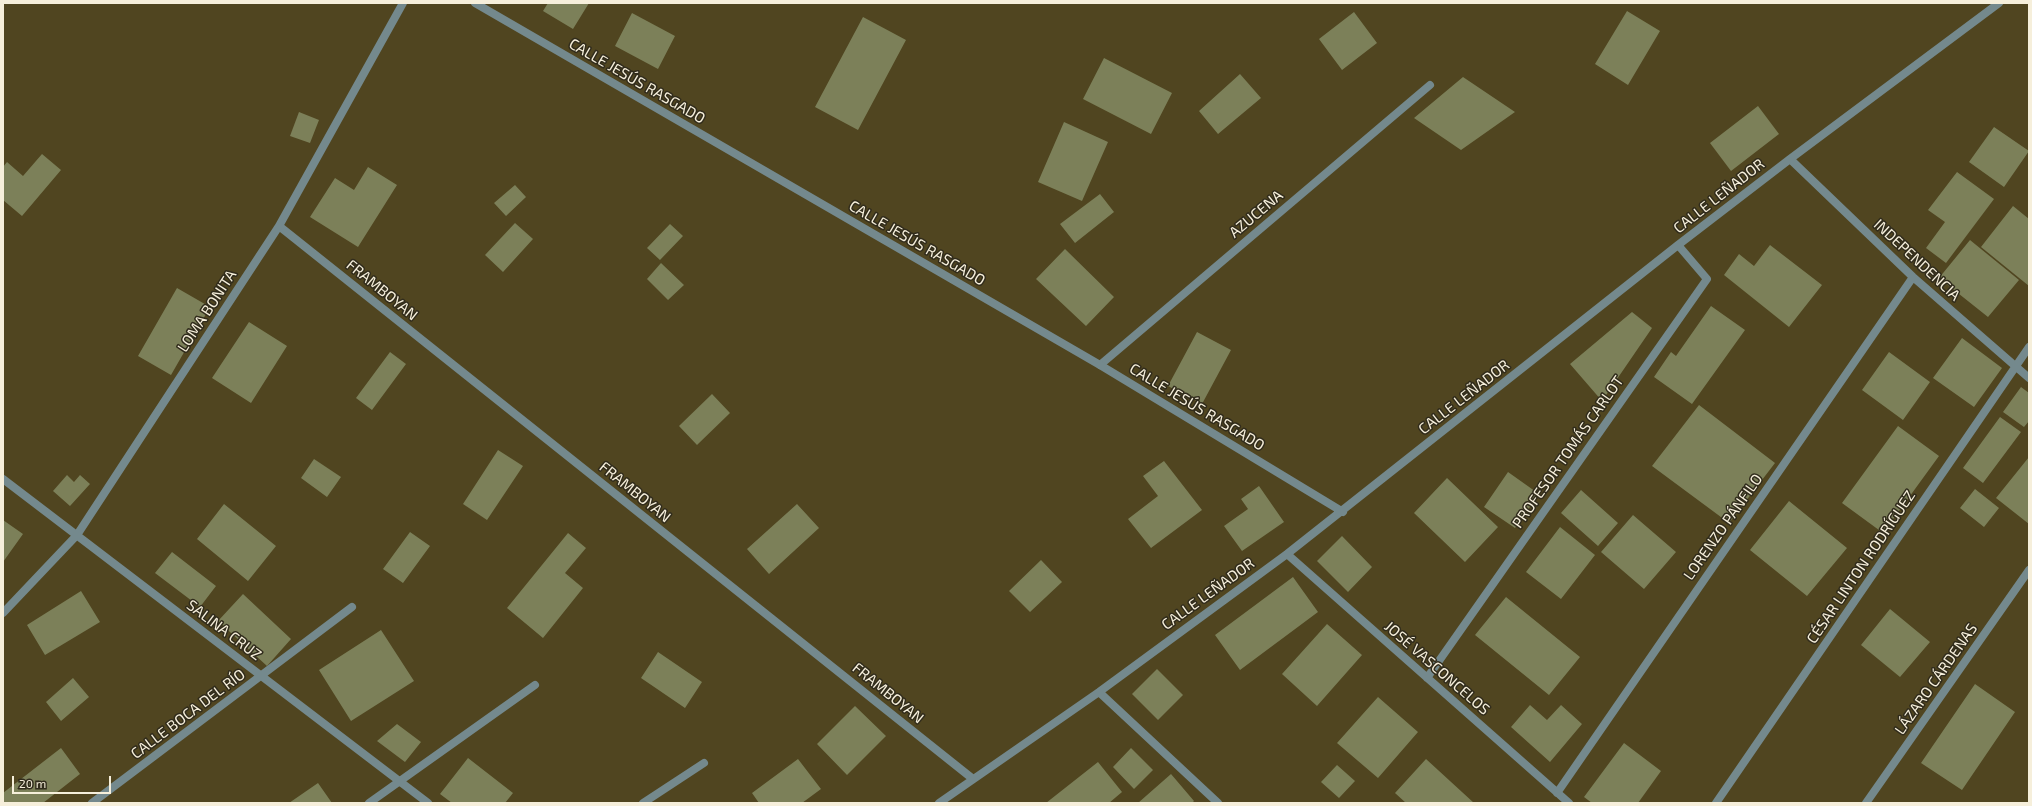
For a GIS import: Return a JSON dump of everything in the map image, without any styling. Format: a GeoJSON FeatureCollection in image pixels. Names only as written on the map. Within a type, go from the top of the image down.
{"type":"FeatureCollection","features":[{"type":"Feature","properties":{"kind":"street","name":"LOMA BONITA"},"geometry":{"type":"LineString","coordinates":[[3,613],[77,535],[279,226],[403,3]]}},
{"type":"Feature","properties":{"kind":"street","name":"CALLE JESÚS RASGADO"},"geometry":{"type":"LineString","coordinates":[[475,3],[1100,365],[1343,512]]}},
{"type":"Feature","properties":{"kind":"street","name":"CALLE LEÑADOR"},"geometry":{"type":"LineString","coordinates":[[940,803],[1099,692],[1343,512],[1678,245],[1790,159],[1999,3]]}},
{"type":"Feature","properties":{"kind":"street","name":"AZUCENA"},"geometry":{"type":"LineString","coordinates":[[1100,365],[1430,85]]}},
{"type":"Feature","properties":{"kind":"street","name":"INDEPENDENCIA"},"geometry":{"type":"LineString","coordinates":[[1790,159],[1913,277],[2029,378]]}},
{"type":"Feature","properties":{"kind":"street","name":"FRAMBOYAN"},"geometry":{"type":"LineString","coordinates":[[279,226],[973,779]]}},
{"type":"Feature","properties":{"kind":"street","name":"PROFESOR TOMÁS CARLOT"},"geometry":{"type":"LineString","coordinates":[[1427,678],[1707,279],[1678,245]]}},
{"type":"Feature","properties":{"kind":"street","name":"LORENZO PÁNFILO"},"geometry":{"type":"LineString","coordinates":[[1557,793],[1913,277]]}},
{"type":"Feature","properties":{"kind":"street","name":"CÉSAR LINTON RODRÍGUEZ"},"geometry":{"type":"LineString","coordinates":[[1716,803],[2029,347]]}},
{"type":"Feature","properties":{"kind":"street","name":"SALINA CRUZ"},"geometry":{"type":"LineString","coordinates":[[3,479],[428,803]]}},
{"type":"Feature","properties":{"kind":"street","name":"JOSÉ VASCONCELOS"},"geometry":{"type":"LineString","coordinates":[[1287,554],[1569,803]]}},
{"type":"Feature","properties":{"kind":"street","name":"LÁZARO CÁRDENAS"},"geometry":{"type":"LineString","coordinates":[[1866,803],[2029,570]]}},
{"type":"Feature","properties":{"kind":"street","name":"CALLE BOCA DEL RÍO"},"geometry":{"type":"LineString","coordinates":[[92,803],[352,607]]}},
{"type":"Feature","properties":{"kind":"street"},"geometry":{"type":"LineString","coordinates":[[368,803],[400,782],[535,685]]}},
{"type":"Feature","properties":{"kind":"street"},"geometry":{"type":"LineString","coordinates":[[1099,692],[1218,803]]}},
{"type":"Feature","properties":{"kind":"street"},"geometry":{"type":"LineString","coordinates":[[642,803],[704,763]]}},
{"type":"Feature","properties":{"kind":"building"},"geometry":{"type":"Polygon","coordinates":[[[548,3],[589,3],[573,29],[543,11],[548,3]]]}},
{"type":"Feature","properties":{"kind":"building"},"geometry":{"type":"Polygon","coordinates":[[[1627,11],[1660,31],[1628,85],[1595,64],[1627,11]]]}},
{"type":"Feature","properties":{"kind":"building"},"geometry":{"type":"Polygon","coordinates":[[[1354,12],[1377,43],[1342,70],[1319,39],[1354,12]]]}},
{"type":"Feature","properties":{"kind":"building"},"geometry":{"type":"Polygon","coordinates":[[[632,13],[675,36],[658,69],[615,46],[632,13]]]}},
{"type":"Feature","properties":{"kind":"building"},"geometry":{"type":"Polygon","coordinates":[[[863,17],[906,40],[858,130],[815,107],[863,17]]]}},
{"type":"Feature","properties":{"kind":"building"},"geometry":{"type":"Polygon","coordinates":[[[1104,58],[1172,93],[1151,134],[1083,99],[1104,58]]]}},
{"type":"Feature","properties":{"kind":"building"},"geometry":{"type":"Polygon","coordinates":[[[1240,74],[1261,98],[1218,134],[1199,111],[1240,74]]]}},
{"type":"Feature","properties":{"kind":"building"},"geometry":{"type":"Polygon","coordinates":[[[1463,77],[1515,112],[1461,150],[1414,118],[1463,77]]]}},
{"type":"Feature","properties":{"kind":"building"},"geometry":{"type":"Polygon","coordinates":[[[1758,106],[1779,134],[1731,171],[1710,143],[1758,106]]]}},
{"type":"Feature","properties":{"kind":"building"},"geometry":{"type":"Polygon","coordinates":[[[299,112],[319,120],[310,143],[290,136],[299,112]]]}},
{"type":"Feature","properties":{"kind":"building"},"geometry":{"type":"Polygon","coordinates":[[[1064,122],[1108,142],[1082,201],[1038,182],[1064,122]]]}},
{"type":"Feature","properties":{"kind":"building"},"geometry":{"type":"Polygon","coordinates":[[[1994,127],[2029,151],[2004,187],[1969,162],[1994,127]]]}},
{"type":"Feature","properties":{"kind":"building"},"geometry":{"type":"Polygon","coordinates":[[[42,154],[61,170],[22,216],[3,200],[3,167],[7,162],[23,176],[42,154]]]}},
{"type":"Feature","properties":{"kind":"building"},"geometry":{"type":"Polygon","coordinates":[[[368,167],[397,185],[358,247],[310,217],[335,178],[354,190],[368,167]]]}},
{"type":"Feature","properties":{"kind":"building"},"geometry":{"type":"Polygon","coordinates":[[[1957,172],[1994,199],[1946,263],[1926,248],[1945,222],[1928,210],[1957,172]]]}},
{"type":"Feature","properties":{"kind":"building"},"geometry":{"type":"Polygon","coordinates":[[[515,185],[526,197],[506,216],[494,203],[515,185]]]}},
{"type":"Feature","properties":{"kind":"building"},"geometry":{"type":"Polygon","coordinates":[[[1100,194],[1114,212],[1075,243],[1060,224],[1100,194]]]}},
{"type":"Feature","properties":{"kind":"building"},"geometry":{"type":"Polygon","coordinates":[[[2013,206],[2029,219],[2029,286],[1981,247],[2013,206]]]}},
{"type":"Feature","properties":{"kind":"building"},"geometry":{"type":"Polygon","coordinates":[[[515,223],[533,239],[503,272],[485,255],[515,223]]]}},
{"type":"Feature","properties":{"kind":"building"},"geometry":{"type":"Polygon","coordinates":[[[670,224],[683,236],[660,260],[647,248],[670,224]]]}},
{"type":"Feature","properties":{"kind":"building"},"geometry":{"type":"Polygon","coordinates":[[[1970,240],[2019,280],[1988,317],[1939,278],[1970,240]]]}},
{"type":"Feature","properties":{"kind":"building"},"geometry":{"type":"Polygon","coordinates":[[[1770,245],[1822,285],[1789,327],[1724,275],[1739,254],[1754,266],[1770,245]]]}},
{"type":"Feature","properties":{"kind":"building"},"geometry":{"type":"Polygon","coordinates":[[[1065,249],[1114,297],[1086,326],[1036,279],[1065,249]]]}},
{"type":"Feature","properties":{"kind":"building"},"geometry":{"type":"Polygon","coordinates":[[[661,263],[684,285],[668,300],[647,279],[661,263]]]}},
{"type":"Feature","properties":{"kind":"building"},"geometry":{"type":"Polygon","coordinates":[[[177,288],[210,307],[171,375],[138,356],[177,288]]]}},
{"type":"Feature","properties":{"kind":"building"},"geometry":{"type":"Polygon","coordinates":[[[1711,306],[1745,330],[1692,404],[1654,377],[1671,352],[1676,356],[1711,306]]]}},
{"type":"Feature","properties":{"kind":"building"},"geometry":{"type":"Polygon","coordinates":[[[1632,312],[1652,328],[1602,401],[1570,364],[1632,312]]]}},
{"type":"Feature","properties":{"kind":"building"},"geometry":{"type":"Polygon","coordinates":[[[249,322],[287,346],[251,403],[212,378],[249,322]]]}},
{"type":"Feature","properties":{"kind":"building"},"geometry":{"type":"Polygon","coordinates":[[[1197,332],[1231,350],[1202,404],[1168,386],[1197,332]]]}},
{"type":"Feature","properties":{"kind":"building"},"geometry":{"type":"Polygon","coordinates":[[[1962,338],[2002,368],[1974,407],[1933,378],[1962,338]]]}},
{"type":"Feature","properties":{"kind":"building"},"geometry":{"type":"Polygon","coordinates":[[[390,352],[406,364],[372,410],[356,398],[390,352]]]}},
{"type":"Feature","properties":{"kind":"building"},"geometry":{"type":"Polygon","coordinates":[[[1889,352],[1930,382],[1903,420],[1862,390],[1889,352]]]}},
{"type":"Feature","properties":{"kind":"building"},"geometry":{"type":"Polygon","coordinates":[[[2021,387],[2029,393],[2029,421],[2024,427],[2003,412],[2021,387]]]}},
{"type":"Feature","properties":{"kind":"building"},"geometry":{"type":"Polygon","coordinates":[[[712,394],[730,413],[697,445],[679,426],[712,394]]]}},
{"type":"Feature","properties":{"kind":"building"},"geometry":{"type":"Polygon","coordinates":[[[1699,405],[1775,463],[1729,523],[1652,466],[1699,405]]]}},
{"type":"Feature","properties":{"kind":"building"},"geometry":{"type":"Polygon","coordinates":[[[2000,417],[2021,432],[1983,483],[1963,468],[2000,417]]]}},
{"type":"Feature","properties":{"kind":"building"},"geometry":{"type":"Polygon","coordinates":[[[1898,426],[1939,456],[1883,533],[1842,503],[1898,426]]]}},
{"type":"Feature","properties":{"kind":"building"},"geometry":{"type":"Polygon","coordinates":[[[498,450],[523,466],[487,520],[463,504],[498,450]]]}},
{"type":"Feature","properties":{"kind":"building"},"geometry":{"type":"Polygon","coordinates":[[[2029,457],[2029,524],[1996,498],[2029,457]]]}},
{"type":"Feature","properties":{"kind":"building"},"geometry":{"type":"Polygon","coordinates":[[[314,459],[341,477],[327,497],[301,478],[314,459]]]}},
{"type":"Feature","properties":{"kind":"building"},"geometry":{"type":"Polygon","coordinates":[[[1164,461],[1202,510],[1151,548],[1128,519],[1158,496],[1143,476],[1164,461]]]}},
{"type":"Feature","properties":{"kind":"building"},"geometry":{"type":"Polygon","coordinates":[[[1508,472],[1539,494],[1515,528],[1484,507],[1508,472]]]}},
{"type":"Feature","properties":{"kind":"building"},"geometry":{"type":"Polygon","coordinates":[[[67,475],[74,482],[80,475],[90,484],[70,506],[53,491],[67,475]]]}},
{"type":"Feature","properties":{"kind":"building"},"geometry":{"type":"Polygon","coordinates":[[[1447,478],[1498,527],[1465,562],[1414,513],[1447,478]]]}},
{"type":"Feature","properties":{"kind":"building"},"geometry":{"type":"Polygon","coordinates":[[[1259,486],[1284,522],[1242,551],[1224,526],[1248,509],[1241,499],[1259,486]]]}},
{"type":"Feature","properties":{"kind":"building"},"geometry":{"type":"Polygon","coordinates":[[[1975,489],[1999,508],[1984,527],[1960,508],[1975,489]]]}},
{"type":"Feature","properties":{"kind":"building"},"geometry":{"type":"Polygon","coordinates":[[[1581,490],[1618,523],[1598,546],[1561,513],[1581,490]]]}},
{"type":"Feature","properties":{"kind":"building"},"geometry":{"type":"Polygon","coordinates":[[[1789,501],[1847,548],[1807,596],[1750,550],[1789,501]]]}},
{"type":"Feature","properties":{"kind":"building"},"geometry":{"type":"Polygon","coordinates":[[[224,504],[276,546],[248,581],[197,539],[224,504]]]}},
{"type":"Feature","properties":{"kind":"building"},"geometry":{"type":"Polygon","coordinates":[[[797,504],[819,528],[769,574],[747,549],[797,504]]]}},
{"type":"Feature","properties":{"kind":"building"},"geometry":{"type":"Polygon","coordinates":[[[1633,515],[1676,552],[1644,589],[1601,552],[1633,515]]]}},
{"type":"Feature","properties":{"kind":"building"},"geometry":{"type":"Polygon","coordinates":[[[3,520],[23,534],[3,562],[3,520]]]}},
{"type":"Feature","properties":{"kind":"building"},"geometry":{"type":"Polygon","coordinates":[[[1560,527],[1595,555],[1561,599],[1526,572],[1560,527]]]}},
{"type":"Feature","properties":{"kind":"building"},"geometry":{"type":"Polygon","coordinates":[[[410,532],[430,546],[403,583],[383,569],[410,532]]]}},
{"type":"Feature","properties":{"kind":"building"},"geometry":{"type":"Polygon","coordinates":[[[568,533],[586,548],[565,573],[583,588],[543,638],[507,608],[568,533]]]}},
{"type":"Feature","properties":{"kind":"building"},"geometry":{"type":"Polygon","coordinates":[[[1342,536],[1372,567],[1348,592],[1317,561],[1342,536]]]}},
{"type":"Feature","properties":{"kind":"building"},"geometry":{"type":"Polygon","coordinates":[[[172,552],[216,586],[200,607],[155,573],[172,552]]]}},
{"type":"Feature","properties":{"kind":"building"},"geometry":{"type":"Polygon","coordinates":[[[1041,560],[1062,582],[1030,612],[1009,591],[1041,560]]]}},
{"type":"Feature","properties":{"kind":"building"},"geometry":{"type":"Polygon","coordinates":[[[1293,577],[1318,612],[1240,670],[1215,635],[1293,577]]]}},
{"type":"Feature","properties":{"kind":"building"},"geometry":{"type":"Polygon","coordinates":[[[81,591],[100,622],[45,655],[27,625],[81,591]]]}},
{"type":"Feature","properties":{"kind":"building"},"geometry":{"type":"Polygon","coordinates":[[[243,594],[291,639],[267,666],[218,621],[243,594]]]}},
{"type":"Feature","properties":{"kind":"building"},"geometry":{"type":"Polygon","coordinates":[[[1506,597],[1580,657],[1549,695],[1475,635],[1506,597]]]}},
{"type":"Feature","properties":{"kind":"building"},"geometry":{"type":"Polygon","coordinates":[[[1890,609],[1930,642],[1900,677],[1861,645],[1890,609]]]}},
{"type":"Feature","properties":{"kind":"building"},"geometry":{"type":"Polygon","coordinates":[[[1327,624],[1362,655],[1317,706],[1282,674],[1327,624]]]}},
{"type":"Feature","properties":{"kind":"building"},"geometry":{"type":"Polygon","coordinates":[[[381,630],[414,681],[351,721],[319,670],[381,630]]]}},
{"type":"Feature","properties":{"kind":"building"},"geometry":{"type":"Polygon","coordinates":[[[658,652],[702,682],[685,708],[641,678],[658,652]]]}},
{"type":"Feature","properties":{"kind":"building"},"geometry":{"type":"Polygon","coordinates":[[[1157,669],[1183,695],[1158,720],[1132,694],[1157,669]]]}},
{"type":"Feature","properties":{"kind":"building"},"geometry":{"type":"Polygon","coordinates":[[[73,678],[89,697],[61,721],[46,702],[73,678]]]}},
{"type":"Feature","properties":{"kind":"building"},"geometry":{"type":"Polygon","coordinates":[[[1975,684],[2015,712],[1962,790],[1921,763],[1975,684]]]}},
{"type":"Feature","properties":{"kind":"building"},"geometry":{"type":"Polygon","coordinates":[[[1378,697],[1418,732],[1378,778],[1337,743],[1378,697]]]}},
{"type":"Feature","properties":{"kind":"building"},"geometry":{"type":"Polygon","coordinates":[[[1530,705],[1547,720],[1561,705],[1582,724],[1550,762],[1511,727],[1530,705]]]}},
{"type":"Feature","properties":{"kind":"building"},"geometry":{"type":"Polygon","coordinates":[[[855,706],[886,736],[847,775],[817,744],[855,706]]]}},
{"type":"Feature","properties":{"kind":"building"},"geometry":{"type":"Polygon","coordinates":[[[397,724],[421,742],[405,762],[377,741],[397,724]]]}},
{"type":"Feature","properties":{"kind":"building"},"geometry":{"type":"Polygon","coordinates":[[[1624,743],[1661,771],[1638,803],[1592,803],[1584,797],[1624,743]]]}},
{"type":"Feature","properties":{"kind":"building"},"geometry":{"type":"Polygon","coordinates":[[[61,748],[80,774],[43,803],[3,803],[3,793],[61,748]]]}},
{"type":"Feature","properties":{"kind":"building"},"geometry":{"type":"Polygon","coordinates":[[[1131,748],[1153,770],[1134,789],[1113,767],[1131,748]]]}},
{"type":"Feature","properties":{"kind":"building"},"geometry":{"type":"Polygon","coordinates":[[[468,758],[513,793],[505,803],[452,803],[440,794],[468,758]]]}},
{"type":"Feature","properties":{"kind":"building"},"geometry":{"type":"Polygon","coordinates":[[[798,759],[821,789],[802,803],[759,803],[752,793],[798,759]]]}},
{"type":"Feature","properties":{"kind":"building"},"geometry":{"type":"Polygon","coordinates":[[[1426,759],[1474,803],[1406,803],[1395,793],[1426,759]]]}},
{"type":"Feature","properties":{"kind":"building"},"geometry":{"type":"Polygon","coordinates":[[[1098,762],[1122,792],[1109,803],[1046,803],[1098,762]]]}},
{"type":"Feature","properties":{"kind":"building"},"geometry":{"type":"Polygon","coordinates":[[[1337,765],[1355,781],[1339,798],[1321,782],[1337,765]]]}},
{"type":"Feature","properties":{"kind":"building"},"geometry":{"type":"Polygon","coordinates":[[[1171,774],[1194,801],[1192,803],[1138,803],[1171,774]]]}},
{"type":"Feature","properties":{"kind":"building"},"geometry":{"type":"Polygon","coordinates":[[[318,783],[332,803],[289,803],[318,783]]]}}]}
